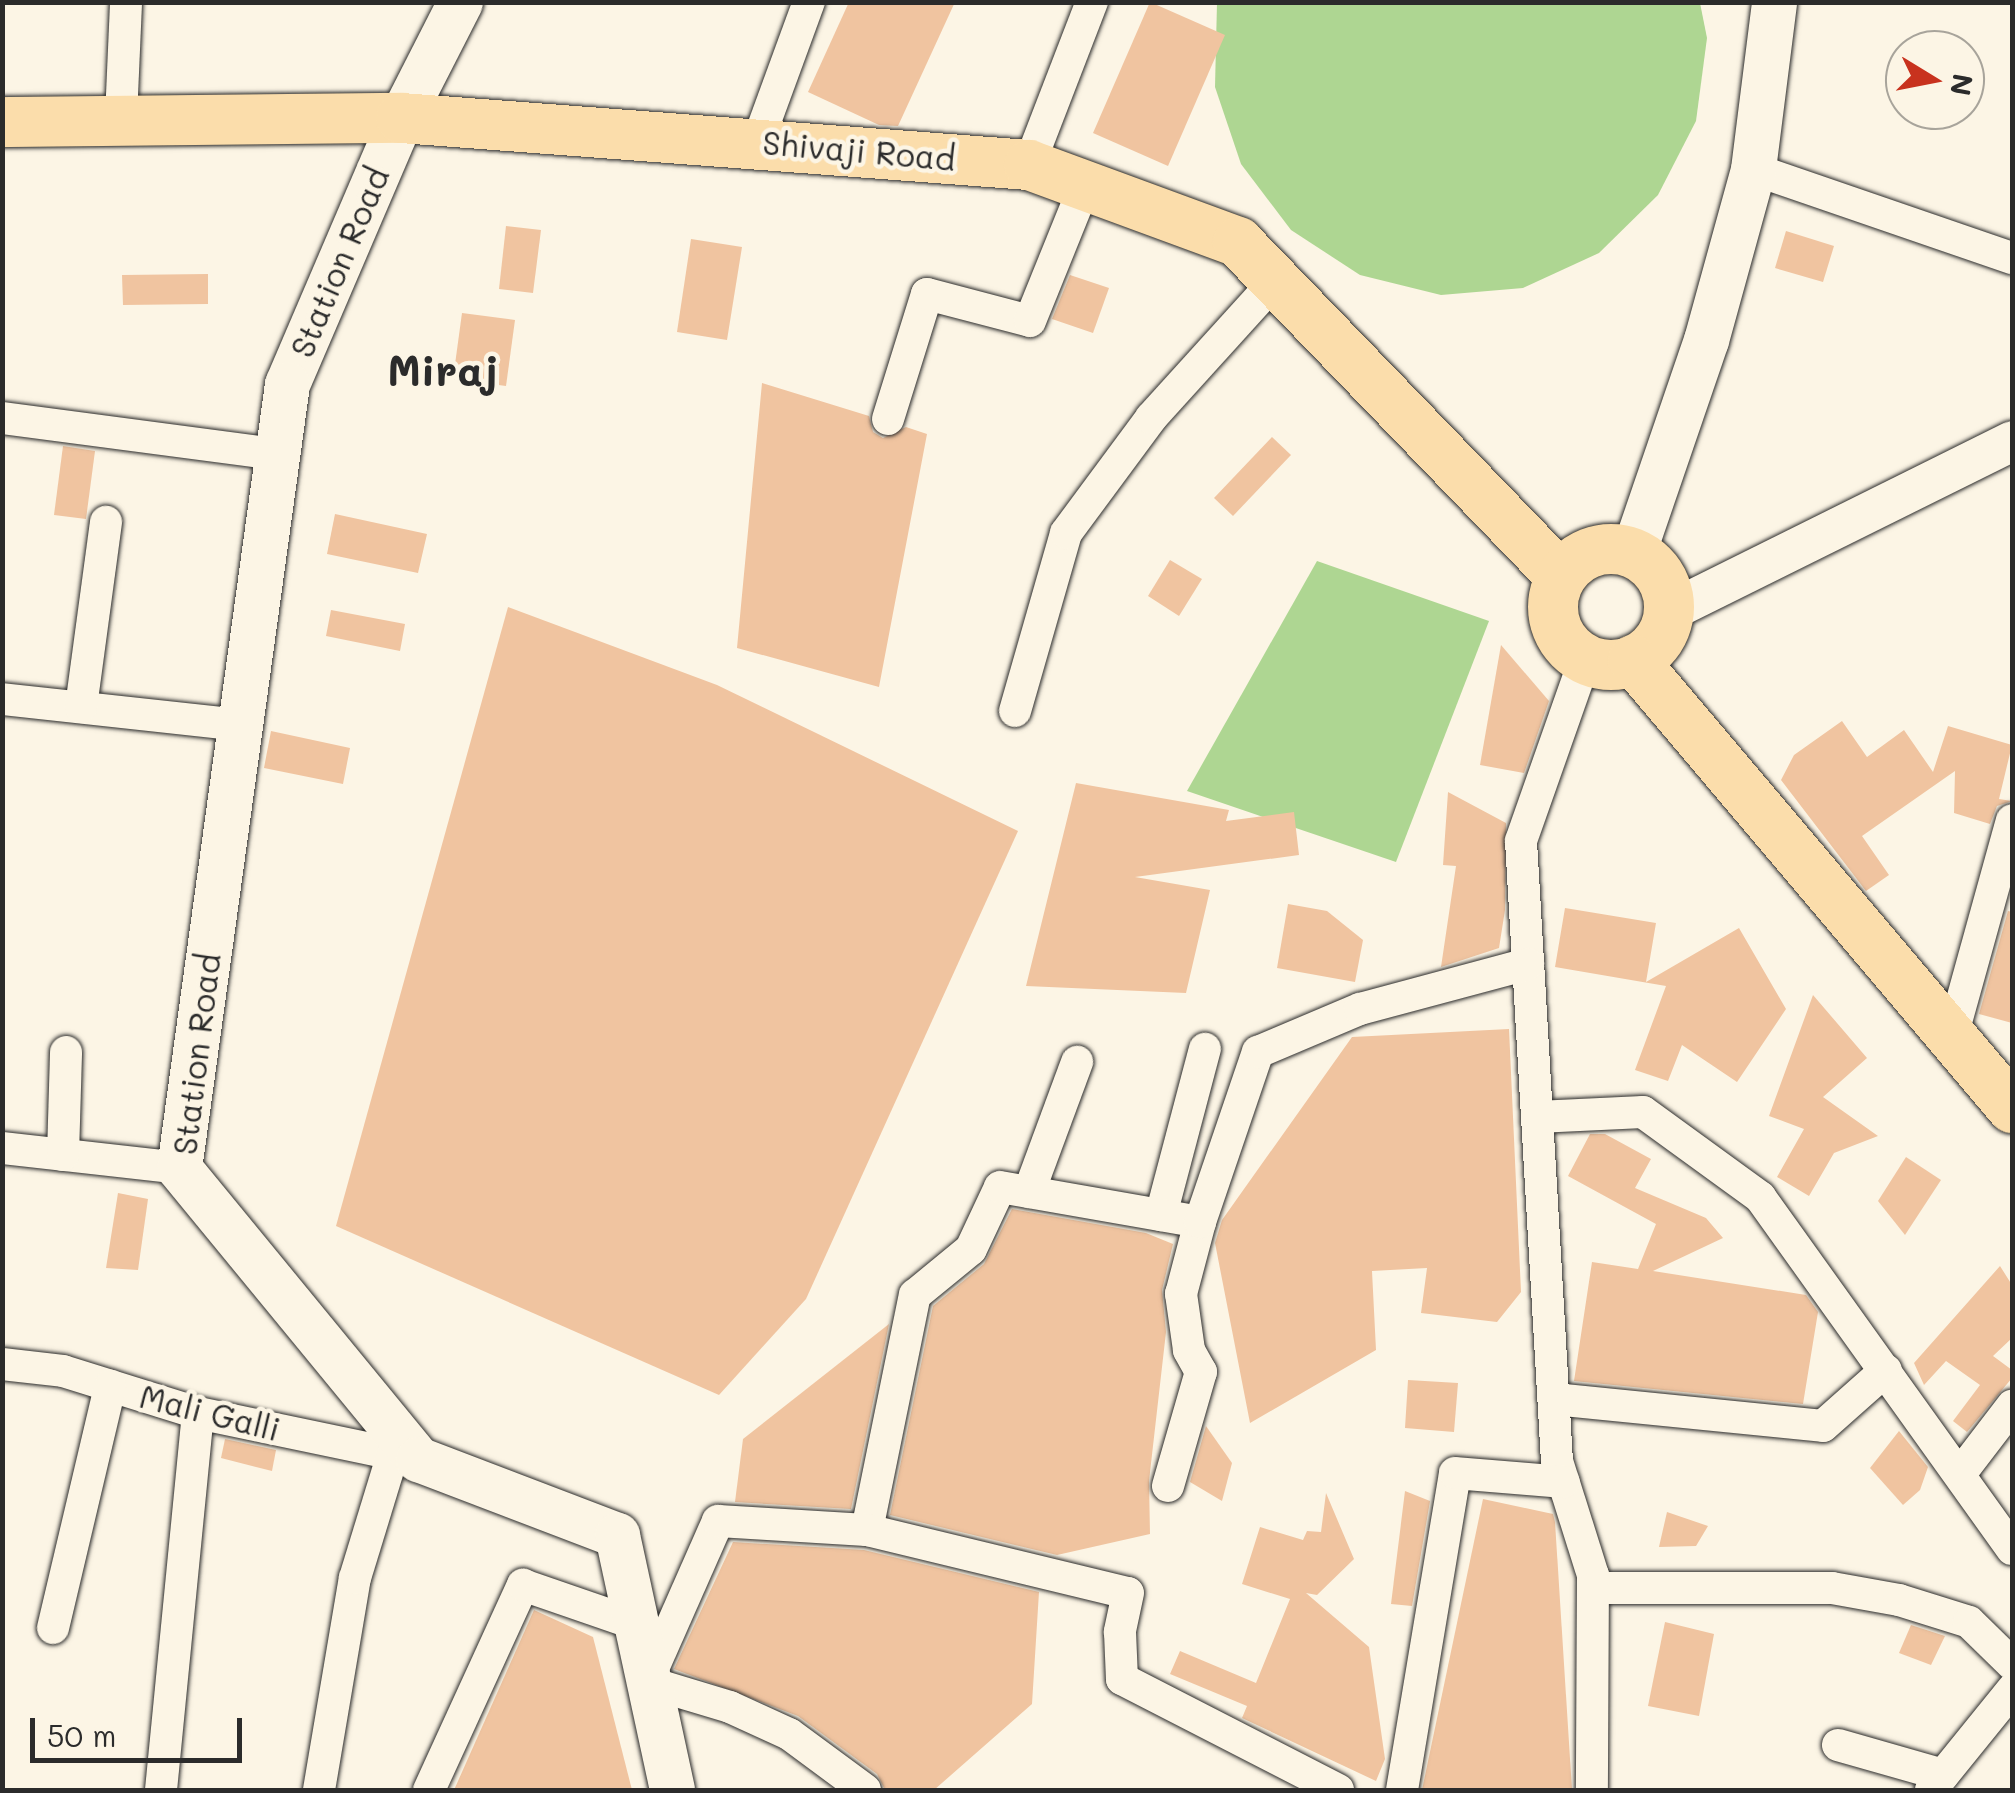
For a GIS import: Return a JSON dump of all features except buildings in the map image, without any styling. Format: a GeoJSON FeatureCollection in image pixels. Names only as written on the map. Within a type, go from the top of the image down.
{"type":"FeatureCollection","features":[{"type":"Feature","properties":{"kind":"main road","name":"Station Road"},"geometry":{"type":"LineString","coordinates":[[460,2],[401,118],[287,384],[179,1168],[405,1457],[617,1535],[672,1790]]}},
{"type":"Feature","properties":{"kind":"main road"},"geometry":{"type":"LineString","coordinates":[[1633,553],[1706,340],[1753,169],[1774,2]]}},
{"type":"Feature","properties":{"kind":"main road","name":"Shivaji Road"},"geometry":{"type":"LineString","coordinates":[[2,122],[401,118],[758,141],[1028,165],[1238,242],[1561,576]]}},
{"type":"Feature","properties":{"kind":"main road"},"geometry":{"type":"LineString","coordinates":[[1609,660],[1657,641],[1668,612],[1664,583],[1633,553],[1585,554],[1561,576],[1555,623],[1609,660],[2012,1105]]}},
{"type":"Feature","properties":{"kind":"street"},"geometry":{"type":"LineString","coordinates":[[120,118],[126,2]]}},
{"type":"Feature","properties":{"kind":"street"},"geometry":{"type":"LineString","coordinates":[[758,141],[809,2]]}},
{"type":"Feature","properties":{"kind":"street"},"geometry":{"type":"LineString","coordinates":[[1028,165],[1092,2]]}},
{"type":"Feature","properties":{"kind":"street"},"geometry":{"type":"LineString","coordinates":[[1753,169],[2012,258]]}},
{"type":"Feature","properties":{"kind":"street"},"geometry":{"type":"LineString","coordinates":[[888,419],[927,294],[1030,321],[1084,185]]}},
{"type":"Feature","properties":{"kind":"street"},"geometry":{"type":"LineString","coordinates":[[1015,711],[1066,533],[1151,418],[1276,280]]}},
{"type":"Feature","properties":{"kind":"street"},"geometry":{"type":"LineString","coordinates":[[2,418],[277,454]]}},
{"type":"Feature","properties":{"kind":"street"},"geometry":{"type":"LineString","coordinates":[[1668,612],[2012,442]]}},
{"type":"Feature","properties":{"kind":"street"},"geometry":{"type":"LineString","coordinates":[[80,708],[106,522]]}},
{"type":"Feature","properties":{"kind":"street"},"geometry":{"type":"LineString","coordinates":[[1592,1790],[1593,1588],[1564,1482],[1554,1400],[1521,841],[1609,660]]}},
{"type":"Feature","properties":{"kind":"street"},"geometry":{"type":"LineString","coordinates":[[2,698],[240,726]]}},
{"type":"Feature","properties":{"kind":"street"},"geometry":{"type":"LineString","coordinates":[[1952,1040],[2012,820]]}},
{"type":"Feature","properties":{"kind":"street"},"geometry":{"type":"LineString","coordinates":[[1168,1486],[1201,1372],[1189,1350],[1181,1294],[1200,1222],[1258,1052],[1360,1009],[1528,964]]}},
{"type":"Feature","properties":{"kind":"street"},"geometry":{"type":"LineString","coordinates":[[1161,1216],[1205,1049]]}},
{"type":"Feature","properties":{"kind":"street"},"geometry":{"type":"LineString","coordinates":[[63,1155],[66,1052]]}},
{"type":"Feature","properties":{"kind":"street"},"geometry":{"type":"LineString","coordinates":[[1029,1192],[1077,1062]]}},
{"type":"Feature","properties":{"kind":"street"},"geometry":{"type":"LineString","coordinates":[[1537,1118],[1644,1112],[1760,1197],[2012,1550]]}},
{"type":"Feature","properties":{"kind":"street"},"geometry":{"type":"LineString","coordinates":[[2,1148],[179,1168]]}},
{"type":"Feature","properties":{"kind":"street"},"geometry":{"type":"LineString","coordinates":[[867,1530],[915,1296],[971,1248],[1000,1187],[1200,1222]]}},
{"type":"Feature","properties":{"kind":"street","name":"Mali Galli"},"geometry":{"type":"LineString","coordinates":[[2,1364],[63,1371],[198,1413],[405,1457]]}},
{"type":"Feature","properties":{"kind":"street"},"geometry":{"type":"LineString","coordinates":[[1554,1400],[1823,1426],[1886,1370]]}},
{"type":"Feature","properties":{"kind":"street"},"geometry":{"type":"LineString","coordinates":[[52,1628],[110,1386]]}},
{"type":"Feature","properties":{"kind":"street"},"geometry":{"type":"LineString","coordinates":[[1960,1474],[2012,1406]]}},
{"type":"Feature","properties":{"kind":"street"},"geometry":{"type":"LineString","coordinates":[[161,1790],[198,1413]]}},
{"type":"Feature","properties":{"kind":"street"},"geometry":{"type":"LineString","coordinates":[[319,1790],[355,1578],[405,1457]]}},
{"type":"Feature","properties":{"kind":"street"},"geometry":{"type":"LineString","coordinates":[[1402,1790],[1455,1473],[1564,1482]]}},
{"type":"Feature","properties":{"kind":"street"},"geometry":{"type":"LineString","coordinates":[[865,1790],[788,1734],[730,1706],[647,1682],[718,1522],[867,1530],[1128,1593],[1120,1632],[1122,1679],[1338,1790]]}},
{"type":"Feature","properties":{"kind":"street"},"geometry":{"type":"LineString","coordinates":[[429,1790],[523,1585],[633,1622]]}},
{"type":"Feature","properties":{"kind":"street"},"geometry":{"type":"LineString","coordinates":[[1593,1588],[1832,1588],[1899,1600],[1969,1622],[2012,1664]]}},
{"type":"Feature","properties":{"kind":"street"},"geometry":{"type":"LineString","coordinates":[[1838,1745],[1937,1783],[2012,1690]]}},
{"type":"Feature","properties":{"kind":"green space"},"geometry":{"type":"Polygon","coordinates":[[[1217,3],[1700,3],[1707,38],[1696,121],[1658,195],[1599,253],[1523,288],[1441,295],[1360,275],[1291,230],[1241,164],[1215,87],[1217,3]]]}},
{"type":"Feature","properties":{"kind":"green space"},"geometry":{"type":"Polygon","coordinates":[[[1317,561],[1489,621],[1396,862],[1187,791],[1317,561]]]}},
{"type":"Feature","properties":{"kind":"district","name":"Miraj"},"geometry":{"type":"Point","coordinates":[443,370]}}]}
